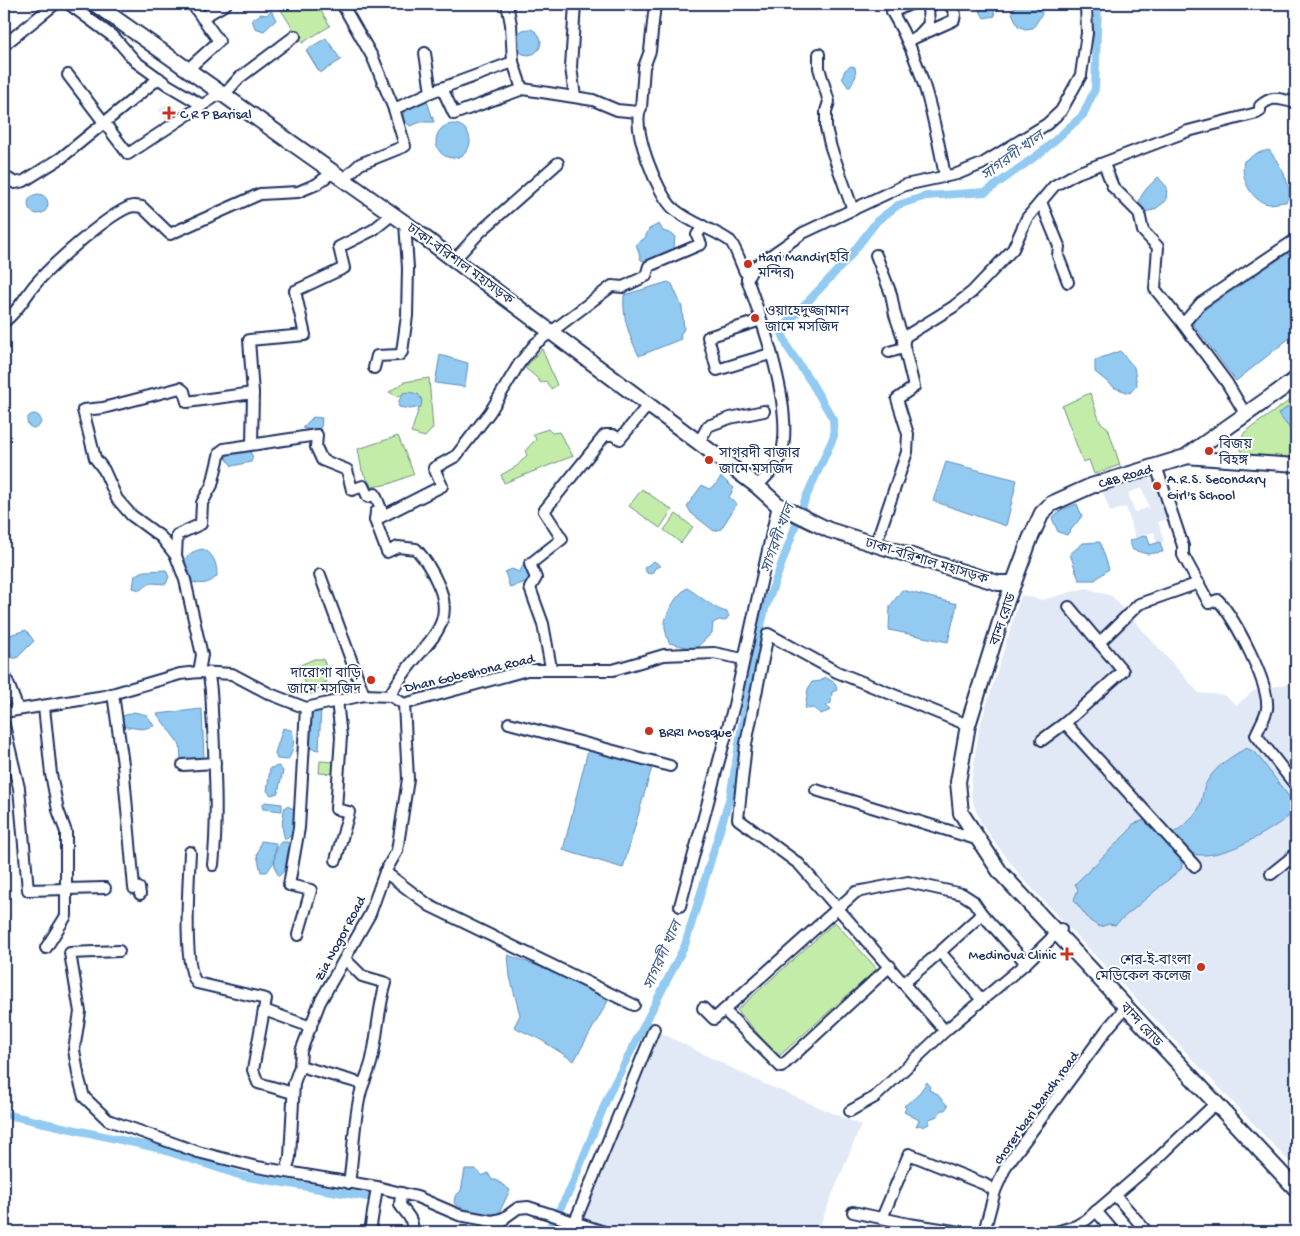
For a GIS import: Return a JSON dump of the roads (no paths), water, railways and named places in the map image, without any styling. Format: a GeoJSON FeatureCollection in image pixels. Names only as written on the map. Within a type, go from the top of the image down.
{"type":"FeatureCollection","features":[{"type":"Feature","properties":{"kind":"highway","name":"ঢাকা-বরিশাল মহাসড়ক"},"geometry":{"type":"LineString","coordinates":[[95,4],[393,214],[796,514]]}},
{"type":"Feature","properties":{"kind":"highway","name":"C&B Road"},"geometry":{"type":"LineString","coordinates":[[1014,583],[1034,528],[1042,513],[1051,504],[1091,486],[1185,457],[1296,379]]}},
{"type":"Feature","properties":{"kind":"highway"},"geometry":{"type":"LineString","coordinates":[[796,514],[823,525]]}},
{"type":"Feature","properties":{"kind":"highway","name":"ঢাকা-বরিশাল মহাসড়ক"},"geometry":{"type":"LineString","coordinates":[[823,525],[832,525],[1014,583]]}},
{"type":"Feature","properties":{"kind":"highway","name":"ঢাকা-বরিশাল মহাসড়ক"},"geometry":{"type":"LineString","coordinates":[[823,525],[829,530],[998,583],[1014,583]]}},
{"type":"Feature","properties":{"kind":"highway","name":"বান্দ রোড"},"geometry":{"type":"LineString","coordinates":[[1014,583],[968,725],[958,782],[958,800],[961,813],[976,839],[1000,872],[1058,931],[1295,1184]]}},
{"type":"Feature","properties":{"kind":"highway","name":"বান্দ রোড"},"geometry":{"type":"LineString","coordinates":[[1014,583],[989,680],[973,727],[964,797],[971,817],[989,847],[1058,931],[1126,1007],[1295,1184]]}},
{"type":"Feature","properties":{"kind":"main road"},"geometry":{"type":"LineString","coordinates":[[1185,457],[1296,465]]}},
{"type":"Feature","properties":{"kind":"street"},"geometry":{"type":"LineString","coordinates":[[4,45],[55,4]]}},
{"type":"Feature","properties":{"kind":"street"},"geometry":{"type":"LineString","coordinates":[[69,4],[116,38],[136,62],[202,105]]}},
{"type":"Feature","properties":{"kind":"street"},"geometry":{"type":"LineString","coordinates":[[202,18],[226,4]]}},
{"type":"Feature","properties":{"kind":"street"},"geometry":{"type":"LineString","coordinates":[[4,322],[21,306],[33,287],[64,256],[129,206],[142,207],[170,234],[260,194],[298,192],[405,146],[394,108],[373,58],[342,4]]}},
{"type":"Feature","properties":{"kind":"street"},"geometry":{"type":"LineString","coordinates":[[507,4],[511,24],[513,62],[522,89]]}},
{"type":"Feature","properties":{"kind":"street"},"geometry":{"type":"LineString","coordinates":[[575,4],[571,67],[575,97]]}},
{"type":"Feature","properties":{"kind":"street"},"geometry":{"type":"LineString","coordinates":[[655,4],[650,51],[644,68],[641,108],[638,112],[638,125],[646,152],[665,200],[675,210],[730,241],[745,272],[749,274]]}},
{"type":"Feature","properties":{"kind":"street"},"geometry":{"type":"LineString","coordinates":[[910,4],[892,12],[912,40],[932,110],[945,176]]}},
{"type":"Feature","properties":{"kind":"street"},"geometry":{"type":"LineString","coordinates":[[912,40],[922,33],[929,24],[928,8],[932,4]]}},
{"type":"Feature","properties":{"kind":"street"},"geometry":{"type":"LineString","coordinates":[[912,40],[954,20],[956,14],[950,4]]}},
{"type":"Feature","properties":{"kind":"street"},"geometry":{"type":"LineString","coordinates":[[757,486],[777,464],[783,441],[781,402],[761,320],[747,279],[753,268],[792,238],[905,185],[958,174],[995,157],[1016,141],[1047,124],[1061,111],[1081,75],[1086,33],[1086,4]]}},
{"type":"Feature","properties":{"kind":"street"},"geometry":{"type":"LineString","coordinates":[[188,69],[219,41],[195,8]]}},
{"type":"Feature","properties":{"kind":"street"},"geometry":{"type":"LineString","coordinates":[[68,75],[128,154],[202,105],[223,94],[239,78],[294,36]]}},
{"type":"Feature","properties":{"kind":"street"},"geometry":{"type":"LineString","coordinates":[[425,53],[431,92]]}},
{"type":"Feature","properties":{"kind":"street"},"geometry":{"type":"LineString","coordinates":[[819,54],[820,68],[829,102],[826,111],[826,128],[831,148],[853,210]]}},
{"type":"Feature","properties":{"kind":"street"},"geometry":{"type":"LineString","coordinates":[[394,108],[431,92],[513,62]]}},
{"type":"Feature","properties":{"kind":"street"},"geometry":{"type":"LineString","coordinates":[[4,176],[10,182],[24,181],[61,158],[159,78]]}},
{"type":"Feature","properties":{"kind":"street"},"geometry":{"type":"LineString","coordinates":[[442,88],[454,114],[522,89],[593,100],[617,110],[638,112]]}},
{"type":"Feature","properties":{"kind":"street"},"geometry":{"type":"LineString","coordinates":[[889,352],[904,344],[906,336],[953,307],[972,292],[1013,249],[1027,218],[1054,186],[1077,173],[1188,131],[1257,113],[1265,101],[1278,97],[1296,102]]}},
{"type":"Feature","properties":{"kind":"street"},"geometry":{"type":"LineString","coordinates":[[454,259],[480,232],[558,163]]}},
{"type":"Feature","properties":{"kind":"street"},"geometry":{"type":"LineString","coordinates":[[1104,164],[1113,187],[1139,213],[1143,230],[1158,247],[1156,289],[1227,383],[1246,415]]}},
{"type":"Feature","properties":{"kind":"street"},"geometry":{"type":"LineString","coordinates":[[1040,202],[1059,246],[1058,256],[1068,282]]}},
{"type":"Feature","properties":{"kind":"street"},"geometry":{"type":"LineString","coordinates":[[252,444],[253,393],[249,340],[305,335],[295,291],[344,268],[339,247],[373,230],[393,214]]}},
{"type":"Feature","properties":{"kind":"street"},"geometry":{"type":"LineString","coordinates":[[374,368],[377,356],[399,355],[402,352],[407,306],[408,268],[405,223]]}},
{"type":"Feature","properties":{"kind":"street"},"geometry":{"type":"LineString","coordinates":[[375,520],[442,486],[434,468],[456,456],[490,412],[534,344],[612,286],[623,287],[646,276],[649,266],[701,244],[697,234],[703,226]]}},
{"type":"Feature","properties":{"kind":"street"},"geometry":{"type":"LineString","coordinates":[[1183,324],[1201,303],[1292,242],[1296,247]]}},
{"type":"Feature","properties":{"kind":"street"},"geometry":{"type":"LineString","coordinates":[[876,255],[891,294],[914,387],[897,400],[908,434],[907,452],[877,540]]}},
{"type":"Feature","properties":{"kind":"street"},"geometry":{"type":"LineString","coordinates":[[761,320],[708,337],[711,354],[717,370],[770,354]]}},
{"type":"Feature","properties":{"kind":"street"},"geometry":{"type":"LineString","coordinates":[[213,865],[216,834],[212,685],[203,672],[202,655],[185,580],[176,556],[161,537],[132,516],[117,499],[104,470],[95,458],[83,410],[103,408],[180,388],[184,391],[187,402],[253,393]]}},
{"type":"Feature","properties":{"kind":"street"},"geometry":{"type":"LineString","coordinates":[[551,668],[543,624],[530,588],[536,578],[530,564],[562,539],[544,511],[605,435],[613,435],[620,439],[649,404]]}},
{"type":"Feature","properties":{"kind":"street"},"geometry":{"type":"LineString","coordinates":[[699,442],[708,426],[730,418],[764,411]]}},
{"type":"Feature","properties":{"kind":"street"},"geometry":{"type":"LineString","coordinates":[[176,556],[177,534],[200,524],[202,503],[212,484],[220,452],[252,444],[317,435],[316,447],[322,460],[346,470],[352,490],[363,486],[368,497],[375,494],[381,509],[376,512],[375,520],[387,552],[398,547],[416,549],[429,564],[444,598],[446,609],[432,640],[410,666],[389,696]]}},
{"type":"Feature","properties":{"kind":"street"},"geometry":{"type":"LineString","coordinates":[[1156,466],[1183,546],[1183,555],[1209,603],[1218,600],[1231,616],[1252,659],[1264,690],[1267,710],[1256,735],[1296,786]]}},
{"type":"Feature","properties":{"kind":"street"},"geometry":{"type":"LineString","coordinates":[[680,906],[714,785],[734,705],[742,659],[796,514]]}},
{"type":"Feature","properties":{"kind":"street"},"geometry":{"type":"LineString","coordinates":[[320,575],[364,695]]}},
{"type":"Feature","properties":{"kind":"street"},"geometry":{"type":"LineString","coordinates":[[1099,643],[1140,604],[1199,583]]}},
{"type":"Feature","properties":{"kind":"street"},"geometry":{"type":"LineString","coordinates":[[1042,740],[1065,723],[1123,671],[1069,607]]}},
{"type":"Feature","properties":{"kind":"street"},"geometry":{"type":"LineString","coordinates":[[945,1031],[799,864],[738,819],[746,744],[768,634],[837,672],[968,725]]}},
{"type":"Feature","properties":{"kind":"street","name":"Dhan Gobeshona Road"},"geometry":{"type":"LineString","coordinates":[[306,708],[364,695],[389,696],[404,704],[527,670],[551,668],[613,670],[664,655],[714,653],[742,659]]}},
{"type":"Feature","properties":{"kind":"street"},"geometry":{"type":"LineString","coordinates":[[4,712],[44,707],[113,694],[180,674],[203,672],[232,674],[270,694],[306,708],[299,828],[290,885],[311,890],[298,935]]}},
{"type":"Feature","properties":{"kind":"street"},"geometry":{"type":"LineString","coordinates":[[4,673],[18,709]]}},
{"type":"Feature","properties":{"kind":"street"},"geometry":{"type":"LineString","coordinates":[[113,694],[123,764],[134,888],[139,888],[140,894]]}},
{"type":"Feature","properties":{"kind":"street"},"geometry":{"type":"LineString","coordinates":[[336,860],[349,812],[336,810],[341,737],[337,700]]}},
{"type":"Feature","properties":{"kind":"street","name":"Zia Nogor Road"},"geometry":{"type":"LineString","coordinates":[[286,1172],[290,1157],[293,1093],[300,1066],[301,1051],[320,1002],[370,914],[385,872],[397,851],[408,779],[404,704]]}},
{"type":"Feature","properties":{"kind":"street"},"geometry":{"type":"LineString","coordinates":[[44,707],[51,774],[58,810],[66,832],[66,916],[46,948]]}},
{"type":"Feature","properties":{"kind":"street"},"geometry":{"type":"LineString","coordinates":[[509,723],[670,766]]}},
{"type":"Feature","properties":{"kind":"street"},"geometry":{"type":"LineString","coordinates":[[1065,723],[1195,866]]}},
{"type":"Feature","properties":{"kind":"street"},"geometry":{"type":"LineString","coordinates":[[4,725],[19,788],[26,850],[28,890],[105,888]]}},
{"type":"Feature","properties":{"kind":"street"},"geometry":{"type":"LineString","coordinates":[[183,765],[215,763]]}},
{"type":"Feature","properties":{"kind":"street"},"geometry":{"type":"LineString","coordinates":[[816,790],[976,839]]}},
{"type":"Feature","properties":{"kind":"street"},"geometry":{"type":"LineString","coordinates":[[190,852],[189,937],[190,969],[193,979],[198,983],[266,999],[253,1070],[258,1083],[293,1093]]}},
{"type":"Feature","properties":{"kind":"street"},"geometry":{"type":"LineString","coordinates":[[1271,874],[1296,854]]}},
{"type":"Feature","properties":{"kind":"street"},"geometry":{"type":"LineString","coordinates":[[385,872],[430,906],[634,1005]]}},
{"type":"Feature","properties":{"kind":"street"},"geometry":{"type":"LineString","coordinates":[[703,1008],[714,1018],[856,892],[908,882],[962,894],[973,902],[1026,963]]}},
{"type":"Feature","properties":{"kind":"street"},"geometry":{"type":"LineString","coordinates":[[904,983],[982,914]]}},
{"type":"Feature","properties":{"kind":"street"},"geometry":{"type":"LineString","coordinates":[[850,1111],[875,1097],[945,1031],[1026,963],[1058,931]]}},
{"type":"Feature","properties":{"kind":"street"},"geometry":{"type":"LineString","coordinates":[[119,951],[70,953],[80,1012],[74,1050],[84,1097],[108,1120],[198,1152],[286,1172],[377,1187],[417,1197],[458,1215],[492,1221],[504,1218],[518,1208],[528,1208],[604,1232]]}},
{"type":"Feature","properties":{"kind":"street"},"geometry":{"type":"LineString","coordinates":[[940,952],[982,1000]]}},
{"type":"Feature","properties":{"kind":"street"},"geometry":{"type":"LineString","coordinates":[[345,959],[362,976],[386,983],[380,1001],[372,1059],[363,1084],[351,1145],[353,1154],[349,1183]]}},
{"type":"Feature","properties":{"kind":"street"},"geometry":{"type":"LineString","coordinates":[[724,1010],[781,1067],[890,966]]}},
{"type":"Feature","properties":{"kind":"street","name":"chorer bari bandh road"},"geometry":{"type":"LineString","coordinates":[[984,1232],[995,1191],[1006,1166],[1108,1028],[1126,1007]]}},
{"type":"Feature","properties":{"kind":"street"},"geometry":{"type":"LineString","coordinates":[[264,1010],[311,1027]]}},
{"type":"Feature","properties":{"kind":"street"},"geometry":{"type":"LineString","coordinates":[[572,1223],[654,1029]]}},
{"type":"Feature","properties":{"kind":"street"},"geometry":{"type":"LineString","coordinates":[[300,1066],[363,1084]]}},
{"type":"Feature","properties":{"kind":"street"},"geometry":{"type":"LineString","coordinates":[[1056,1232],[1078,1229],[1096,1211],[1154,1162],[1216,1102]]}},
{"type":"Feature","properties":{"kind":"street"},"geometry":{"type":"LineString","coordinates":[[882,1218],[909,1154],[984,1184],[995,1191]]}},
{"type":"Feature","properties":{"kind":"street"},"geometry":{"type":"LineString","coordinates":[[370,1232],[377,1187]]}},
{"type":"Feature","properties":{"kind":"street"},"geometry":{"type":"LineString","coordinates":[[401,1193],[400,1205],[411,1218],[412,1232]]}},
{"type":"Feature","properties":{"kind":"street"},"geometry":{"type":"LineString","coordinates":[[1115,1195],[1147,1232]]}},
{"type":"Feature","properties":{"kind":"street"},"geometry":{"type":"LineString","coordinates":[[1096,1211],[1114,1232]]}},
{"type":"Feature","properties":{"kind":"street"},"geometry":{"type":"LineString","coordinates":[[853,1212],[960,1232]]}},
{"type":"Feature","properties":{"kind":"street"},"geometry":{"type":"LineString","coordinates":[[497,1232],[504,1218]]}},
{"type":"Feature","properties":{"kind":"water"},"geometry":{"type":"Polygon","coordinates":[[[976,4],[993,4],[995,16],[984,18],[976,4]]]}},
{"type":"Feature","properties":{"kind":"water"},"geometry":{"type":"Polygon","coordinates":[[[1017,4],[1040,5],[1042,14],[1033,28],[1025,29],[1018,26],[1012,13],[1017,4]]]}},
{"type":"Feature","properties":{"kind":"water"},"geometry":{"type":"Polygon","coordinates":[[[271,10],[276,20],[264,31],[255,28],[252,20],[261,14],[267,15],[271,10]]]}},
{"type":"Feature","properties":{"kind":"water"},"geometry":{"type":"Polygon","coordinates":[[[528,29],[538,32],[541,42],[538,52],[528,55],[518,52],[515,42],[518,32],[528,29]]]}},
{"type":"Feature","properties":{"kind":"water"},"geometry":{"type":"Polygon","coordinates":[[[326,38],[341,60],[320,73],[306,50],[326,38]]]}},
{"type":"Feature","properties":{"kind":"water"},"geometry":{"type":"Polygon","coordinates":[[[851,66],[855,67],[856,76],[850,87],[848,87],[842,78],[845,70],[851,66]]]}},
{"type":"Feature","properties":{"kind":"water"},"geometry":{"type":"Polygon","coordinates":[[[422,100],[427,101],[434,122],[421,122],[410,126],[402,119],[405,109],[422,100]]]}},
{"type":"Feature","properties":{"kind":"water"},"geometry":{"type":"Polygon","coordinates":[[[453,124],[465,129],[470,141],[465,153],[453,158],[441,153],[436,141],[441,129],[453,124]]]}},
{"type":"Feature","properties":{"kind":"water"},"geometry":{"type":"Polygon","coordinates":[[[1269,150],[1285,175],[1289,190],[1286,202],[1269,204],[1257,199],[1245,181],[1244,161],[1257,153],[1269,150]]]}},
{"type":"Feature","properties":{"kind":"water"},"geometry":{"type":"Polygon","coordinates":[[[1158,177],[1167,187],[1166,201],[1154,210],[1144,212],[1138,206],[1141,197],[1158,177]]]}},
{"type":"Feature","properties":{"kind":"water"},"geometry":{"type":"Polygon","coordinates":[[[38,194],[45,197],[48,204],[45,211],[38,214],[31,211],[28,204],[31,197],[38,194]]]}},
{"type":"Feature","properties":{"kind":"water"},"geometry":{"type":"Polygon","coordinates":[[[659,224],[663,231],[675,237],[674,248],[659,259],[641,260],[636,244],[645,238],[649,229],[659,224]]]}},
{"type":"Feature","properties":{"kind":"water"},"geometry":{"type":"Polygon","coordinates":[[[1288,253],[1296,263],[1296,333],[1236,381],[1193,324],[1195,316],[1288,253]]]}},
{"type":"Feature","properties":{"kind":"water"},"geometry":{"type":"Polygon","coordinates":[[[668,282],[672,284],[682,307],[684,329],[680,335],[681,339],[639,356],[627,326],[624,311],[624,295],[668,282]]]}},
{"type":"Feature","properties":{"kind":"water"},"geometry":{"type":"Polygon","coordinates":[[[1120,351],[1134,367],[1137,385],[1130,393],[1115,388],[1095,372],[1095,360],[1120,351]]]}},
{"type":"Feature","properties":{"kind":"water"},"geometry":{"type":"Polygon","coordinates":[[[440,355],[468,363],[465,387],[435,383],[440,355]]]}},
{"type":"Feature","properties":{"kind":"water"},"geometry":{"type":"Polygon","coordinates":[[[403,393],[418,394],[422,400],[421,407],[410,409],[399,407],[398,403],[403,393]]]}},
{"type":"Feature","properties":{"kind":"water"},"geometry":{"type":"Polygon","coordinates":[[[1296,401],[1296,436],[1278,414],[1296,401]]]}},
{"type":"Feature","properties":{"kind":"water"},"geometry":{"type":"Polygon","coordinates":[[[34,414],[39,416],[41,421],[39,426],[34,428],[29,426],[27,421],[29,416],[34,414]]]}},
{"type":"Feature","properties":{"kind":"water"},"geometry":{"type":"Polygon","coordinates":[[[313,417],[322,418],[321,427],[314,431],[302,428],[313,417]]]}},
{"type":"Feature","properties":{"kind":"water"},"geometry":{"type":"Polygon","coordinates":[[[249,450],[253,457],[251,462],[232,466],[226,458],[229,453],[249,450]]]}},
{"type":"Feature","properties":{"kind":"water"},"geometry":{"type":"Polygon","coordinates":[[[946,462],[1017,480],[1006,526],[933,501],[946,462]]]}},
{"type":"Feature","properties":{"kind":"water"},"geometry":{"type":"Polygon","coordinates":[[[721,477],[734,488],[729,497],[737,504],[721,529],[714,531],[691,513],[687,506],[702,485],[709,489],[721,477]]]}},
{"type":"Feature","properties":{"kind":"water"},"geometry":{"type":"Polygon","coordinates":[[[1077,504],[1082,516],[1067,535],[1058,532],[1052,518],[1061,510],[1077,504]]]}},
{"type":"Feature","properties":{"kind":"water"},"geometry":{"type":"Polygon","coordinates":[[[1147,535],[1150,545],[1160,542],[1163,552],[1147,554],[1133,550],[1129,541],[1147,535]]]}},
{"type":"Feature","properties":{"kind":"water"},"geometry":{"type":"Polygon","coordinates":[[[1100,542],[1109,569],[1095,580],[1079,580],[1070,554],[1083,543],[1100,542]]]}},
{"type":"Feature","properties":{"kind":"water"},"geometry":{"type":"Polygon","coordinates":[[[203,549],[214,560],[217,576],[211,581],[204,583],[189,581],[185,564],[187,556],[203,549]]]}},
{"type":"Feature","properties":{"kind":"water"},"geometry":{"type":"Polygon","coordinates":[[[654,561],[661,566],[655,568],[652,574],[647,573],[644,568],[654,561]]]}},
{"type":"Feature","properties":{"kind":"water"},"geometry":{"type":"Polygon","coordinates":[[[523,566],[527,568],[533,579],[510,588],[505,572],[512,569],[519,572],[523,566]]]}},
{"type":"Feature","properties":{"kind":"water"},"geometry":{"type":"Polygon","coordinates":[[[166,570],[169,577],[166,584],[151,583],[140,590],[133,588],[135,575],[144,571],[166,570]]]}},
{"type":"Feature","properties":{"kind":"water"},"geometry":{"type":"Polygon","coordinates":[[[687,588],[722,611],[727,612],[729,616],[725,621],[719,620],[713,623],[712,633],[695,649],[669,643],[665,627],[670,608],[687,588]]]}},
{"type":"Feature","properties":{"kind":"water"},"geometry":{"type":"Polygon","coordinates":[[[902,590],[957,604],[948,642],[889,630],[890,606],[902,590]]]}},
{"type":"Feature","properties":{"kind":"water"},"geometry":{"type":"Polygon","coordinates":[[[26,630],[34,641],[17,658],[12,658],[5,643],[6,636],[26,630]]]}},
{"type":"Feature","properties":{"kind":"water"},"geometry":{"type":"Polygon","coordinates":[[[825,677],[835,683],[837,690],[832,692],[831,703],[826,706],[831,710],[821,714],[813,708],[805,709],[808,689],[812,682],[821,681],[825,677]]]}},
{"type":"Feature","properties":{"kind":"water"},"geometry":{"type":"Polygon","coordinates":[[[321,708],[319,750],[308,748],[310,710],[321,708]]]}},
{"type":"Feature","properties":{"kind":"water"},"geometry":{"type":"Polygon","coordinates":[[[202,709],[204,758],[181,761],[180,745],[157,714],[202,709]]]}},
{"type":"Feature","properties":{"kind":"water"},"geometry":{"type":"Polygon","coordinates":[[[134,712],[147,715],[154,726],[142,729],[120,726],[120,717],[134,712]]]}},
{"type":"Feature","properties":{"kind":"water"},"geometry":{"type":"Polygon","coordinates":[[[283,728],[291,730],[293,733],[294,740],[288,760],[277,759],[275,753],[283,728]]]}},
{"type":"Feature","properties":{"kind":"water"},"geometry":{"type":"Polygon","coordinates":[[[1247,748],[1256,753],[1290,798],[1294,804],[1292,814],[1248,842],[1229,850],[1211,854],[1195,854],[1181,848],[1173,833],[1186,824],[1197,812],[1205,785],[1211,775],[1220,766],[1247,748]]]}},
{"type":"Feature","properties":{"kind":"water"},"geometry":{"type":"Polygon","coordinates":[[[588,750],[652,767],[623,868],[563,850],[588,750]]]}},
{"type":"Feature","properties":{"kind":"water"},"geometry":{"type":"Polygon","coordinates":[[[279,766],[283,771],[278,793],[271,795],[267,791],[270,768],[279,766]]]}},
{"type":"Feature","properties":{"kind":"water"},"geometry":{"type":"Polygon","coordinates":[[[265,802],[282,804],[282,811],[263,809],[262,805],[265,802]]]}},
{"type":"Feature","properties":{"kind":"water"},"geometry":{"type":"Polygon","coordinates":[[[285,807],[297,810],[293,833],[285,839],[282,823],[285,807]]]}},
{"type":"Feature","properties":{"kind":"water"},"geometry":{"type":"Polygon","coordinates":[[[1148,819],[1181,856],[1182,868],[1115,925],[1109,924],[1100,927],[1090,921],[1074,900],[1078,889],[1075,884],[1129,831],[1133,824],[1148,819]]]}},
{"type":"Feature","properties":{"kind":"water"},"geometry":{"type":"Polygon","coordinates":[[[261,841],[276,843],[274,862],[267,872],[261,872],[257,855],[261,841]]]}},
{"type":"Feature","properties":{"kind":"water"},"geometry":{"type":"Polygon","coordinates":[[[281,842],[288,842],[289,845],[285,870],[279,876],[275,868],[275,858],[281,842]]]}},
{"type":"Feature","properties":{"kind":"water"},"geometry":{"type":"Polygon","coordinates":[[[508,955],[581,982],[608,1001],[574,1061],[541,1040],[514,1027],[520,1015],[510,977],[508,955]]]}},
{"type":"Feature","properties":{"kind":"water"},"geometry":{"type":"Polygon","coordinates":[[[927,1082],[930,1086],[929,1090],[936,1093],[948,1106],[945,1110],[941,1110],[938,1116],[929,1119],[929,1124],[923,1127],[920,1125],[916,1126],[919,1120],[904,1112],[906,1108],[904,1106],[917,1096],[927,1082]]]}},
{"type":"Feature","properties":{"kind":"water"},"geometry":{"type":"Polygon","coordinates":[[[465,1169],[476,1169],[482,1176],[488,1173],[492,1180],[496,1180],[510,1190],[498,1215],[474,1212],[454,1203],[455,1196],[461,1191],[465,1169]]]}},
{"type":"Feature","properties":{"kind":"waterway","name":"সাগরদী খাল"},"geometry":{"type":"LineString","coordinates":[[547,1232],[570,1190],[609,1094],[685,945],[730,797],[755,650],[765,609],[806,497],[834,436],[833,419],[788,348],[781,330],[847,260],[877,221],[898,205],[926,196],[986,192],[1043,151],[1083,115],[1095,89],[1098,4]]}},
{"type":"Feature","properties":{"kind":"waterway"},"geometry":{"type":"LineString","coordinates":[[4,1114],[157,1148],[242,1176],[367,1197]]}},
{"type":"Feature","properties":{"kind":"place","name":"C R P Barisal"},"geometry":{"type":"Point","coordinates":[169,113]}},
{"type":"Feature","properties":{"kind":"place","name":"Hari Mandir(হরি মন্দির)"},"geometry":{"type":"Point","coordinates":[748,264]}},
{"type":"Feature","properties":{"kind":"place","name":"ওয়াহেদুজ্জামান জামে মসজিদ"},"geometry":{"type":"Point","coordinates":[755,318]}},
{"type":"Feature","properties":{"kind":"place","name":"বিজয় বিহঙ্গ"},"geometry":{"type":"Point","coordinates":[1209,451]}},
{"type":"Feature","properties":{"kind":"place","name":"সাগরদী বাজার জামে মসজিদ"},"geometry":{"type":"Point","coordinates":[709,460]}},
{"type":"Feature","properties":{"kind":"place","name":"A.R.S. Secondary Girl's School"},"geometry":{"type":"Point","coordinates":[1157,486]}},
{"type":"Feature","properties":{"kind":"place","name":"দারোগা বাড়ি জামে মসজিদ"},"geometry":{"type":"Point","coordinates":[371,680]}},
{"type":"Feature","properties":{"kind":"place","name":"BRRI Mosque"},"geometry":{"type":"Point","coordinates":[649,731]}},
{"type":"Feature","properties":{"kind":"place","name":"Medinova Clinic"},"geometry":{"type":"Point","coordinates":[1067,954]}},
{"type":"Feature","properties":{"kind":"place","name":"শের-ই-বাংলা মেডিকেল কলেজ"},"geometry":{"type":"Point","coordinates":[1201,967]}}]}
